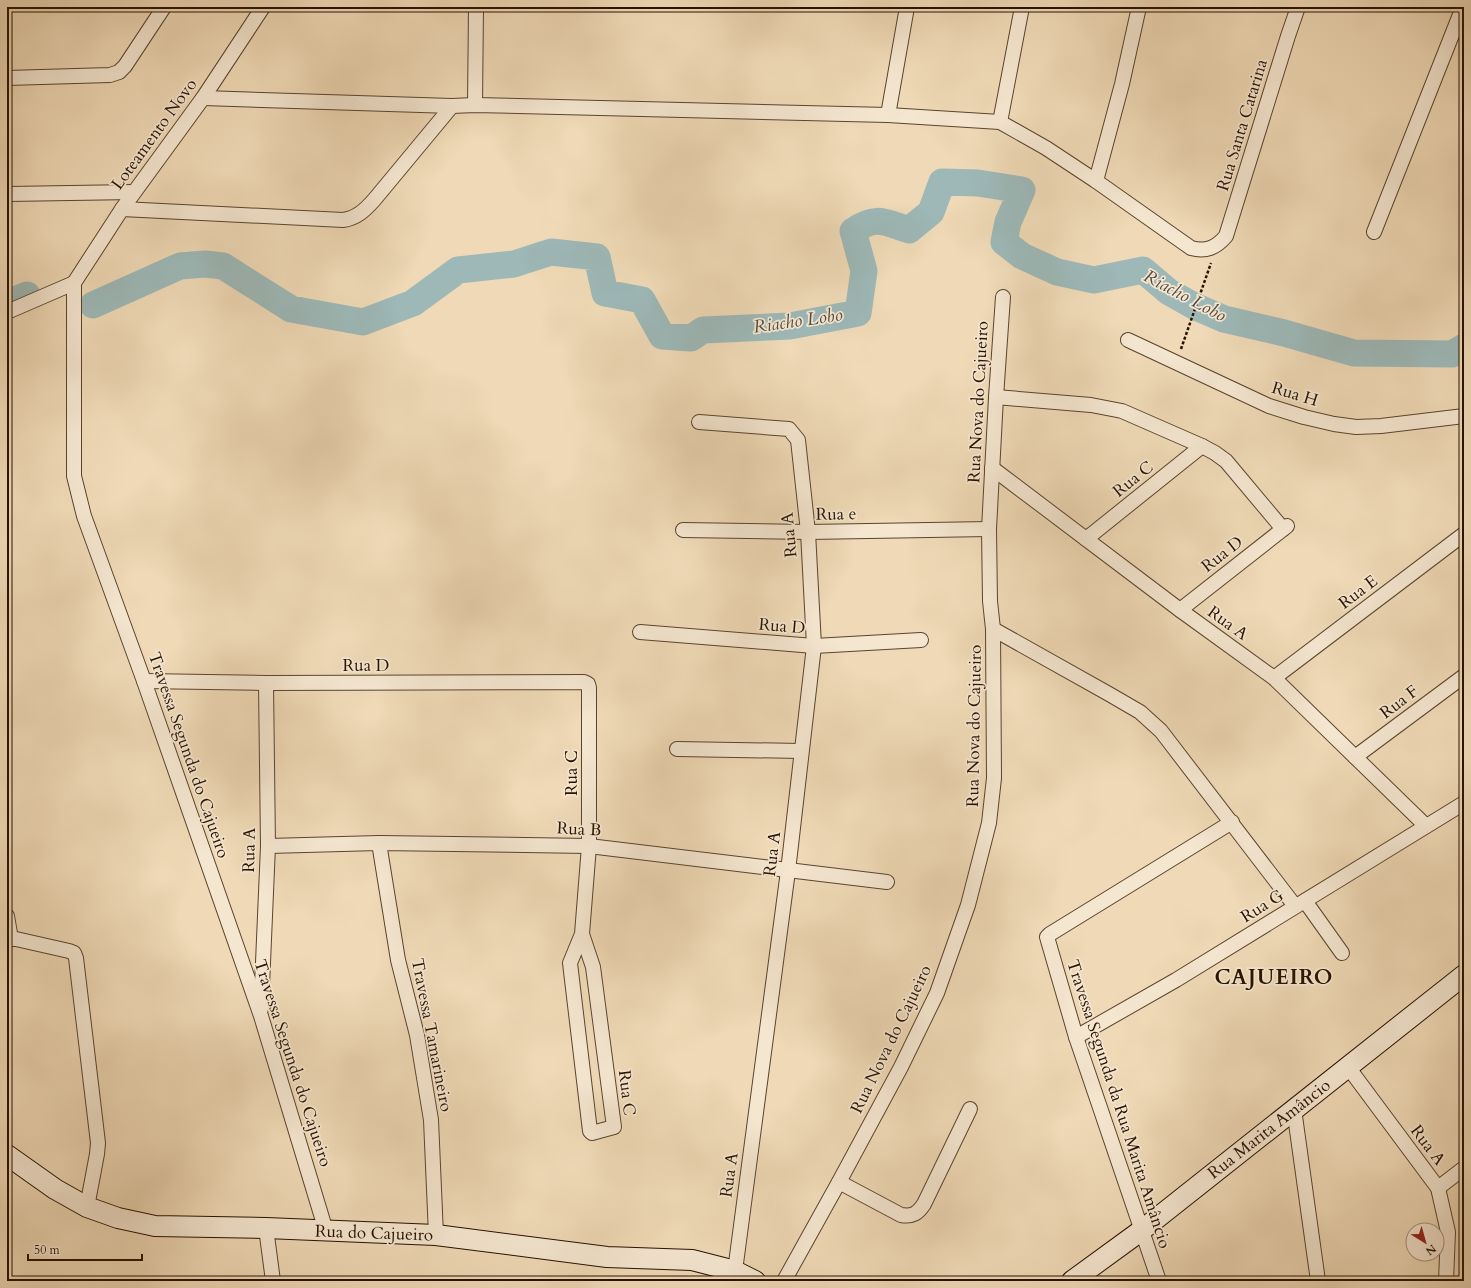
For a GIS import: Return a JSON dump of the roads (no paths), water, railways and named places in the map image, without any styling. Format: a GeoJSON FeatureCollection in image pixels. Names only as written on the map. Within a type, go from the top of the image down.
{"type":"FeatureCollection","features":[{"type":"Feature","properties":{"kind":"street"},"geometry":{"type":"LineString","coordinates":[[7,78],[116,74],[125,66],[164,7]]}},
{"type":"Feature","properties":{"kind":"street","name":"Loteamento Novo"},"geometry":{"type":"LineString","coordinates":[[74,283],[122,209],[203,98],[263,7]]}},
{"type":"Feature","properties":{"kind":"street"},"geometry":{"type":"LineString","coordinates":[[475,105],[476,7]]}},
{"type":"Feature","properties":{"kind":"street"},"geometry":{"type":"LineString","coordinates":[[888,115],[907,7]]}},
{"type":"Feature","properties":{"kind":"street"},"geometry":{"type":"LineString","coordinates":[[1000,122],[1022,7]]}},
{"type":"Feature","properties":{"kind":"street"},"geometry":{"type":"LineString","coordinates":[[203,98],[452,106],[475,105],[888,115],[1000,122],[1046,148],[1096,181],[1122,84],[1140,7]]}},
{"type":"Feature","properties":{"kind":"street","name":"Rua Santa Catarina"},"geometry":{"type":"LineString","coordinates":[[1096,181],[1191,248],[1200,250],[1212,248],[1221,242],[1226,236],[1230,225],[1298,7]]}},
{"type":"Feature","properties":{"kind":"street"},"geometry":{"type":"LineString","coordinates":[[1374,232],[1463,7]]}},
{"type":"Feature","properties":{"kind":"street"},"geometry":{"type":"LineString","coordinates":[[122,209],[343,220],[352,219],[360,214],[374,200],[452,106]]}},
{"type":"Feature","properties":{"kind":"street"},"geometry":{"type":"LineString","coordinates":[[7,194],[134,192]]}},
{"type":"Feature","properties":{"kind":"street"},"geometry":{"type":"LineString","coordinates":[[7,312],[74,283]]}},
{"type":"Feature","properties":{"kind":"street","name":"Travessa Segunda do Cajueiro"},"geometry":{"type":"LineString","coordinates":[[74,283],[74,466],[76,486],[84,516],[144,681],[261,1016],[326,1231]]}},
{"type":"Feature","properties":{"kind":"street","name":"Rua Nova do Cajueiro"},"geometry":{"type":"LineString","coordinates":[[784,1281],[901,1066],[937,993],[968,905],[991,811],[994,778],[993,629],[990,601],[989,529],[1003,297]]}},
{"type":"Feature","properties":{"kind":"street","name":"Rua H"},"geometry":{"type":"LineString","coordinates":[[1128,340],[1269,406],[1304,417],[1334,424],[1356,427],[1381,426],[1464,416]]}},
{"type":"Feature","properties":{"kind":"street"},"geometry":{"type":"LineString","coordinates":[[996,397],[1092,405],[1115,410],[1202,446]]}},
{"type":"Feature","properties":{"kind":"street","name":"Rua A"},"geometry":{"type":"LineString","coordinates":[[699,422],[789,430],[798,440],[808,532],[814,646],[788,870],[735,1271]]}},
{"type":"Feature","properties":{"kind":"street","name":"Rua D"},"geometry":{"type":"LineString","coordinates":[[1180,610],[1285,528],[1226,461],[1202,446]]}},
{"type":"Feature","properties":{"kind":"street","name":"Rua C"},"geometry":{"type":"LineString","coordinates":[[1086,539],[1202,446]]}},
{"type":"Feature","properties":{"kind":"street","name":"Rua A"},"geometry":{"type":"LineString","coordinates":[[992,468],[1180,610],[1274,678],[1426,826]]}},
{"type":"Feature","properties":{"kind":"street","name":"Rua e"},"geometry":{"type":"LineString","coordinates":[[683,530],[808,532],[989,529]]}},
{"type":"Feature","properties":{"kind":"street","name":"Rua E"},"geometry":{"type":"LineString","coordinates":[[1274,678],[1464,534]]}},
{"type":"Feature","properties":{"kind":"street","name":"Rua Nova do Cajueiro"},"geometry":{"type":"LineString","coordinates":[[993,629],[1140,712],[1161,731],[1232,822],[1342,953]]}},
{"type":"Feature","properties":{"kind":"street","name":"Rua D"},"geometry":{"type":"LineString","coordinates":[[640,632],[814,646],[921,640]]}},
{"type":"Feature","properties":{"kind":"street","name":"Rua F"},"geometry":{"type":"LineString","coordinates":[[1355,757],[1464,676]]}},
{"type":"Feature","properties":{"kind":"street","name":"Rua D"},"geometry":{"type":"LineString","coordinates":[[144,681],[266,683],[584,682],[588,684]]}},
{"type":"Feature","properties":{"kind":"street","name":"Rua A"},"geometry":{"type":"LineString","coordinates":[[261,1016],[268,846],[266,683]]}},
{"type":"Feature","properties":{"kind":"street","name":"Rua C"},"geometry":{"type":"LineString","coordinates":[[582,934],[592,961],[614,1128],[592,1133],[590,1131],[576,1023],[570,963],[582,934],[589,846],[588,684]]}},
{"type":"Feature","properties":{"kind":"street"},"geometry":{"type":"LineString","coordinates":[[677,749],[802,751]]}},
{"type":"Feature","properties":{"kind":"street","name":"Rua G"},"geometry":{"type":"LineString","coordinates":[[1076,1037],[1176,980],[1464,803]]}},
{"type":"Feature","properties":{"kind":"street","name":"Travessa Segunda da Rua Marita Amâncio"},"geometry":{"type":"LineString","coordinates":[[1159,1281],[1076,1037],[1047,937],[1232,822]]}},
{"type":"Feature","properties":{"kind":"street","name":"Rua B"},"geometry":{"type":"LineString","coordinates":[[268,846],[379,843],[589,846],[887,882]]}},
{"type":"Feature","properties":{"kind":"street","name":"Travessa Tamarineiro"},"geometry":{"type":"LineString","coordinates":[[379,843],[398,960],[417,1036],[431,1120],[436,1235]]}},
{"type":"Feature","properties":{"kind":"street"},"geometry":{"type":"LineString","coordinates":[[7,916],[9,939],[16,939],[69,951],[74,953],[76,958],[98,1143],[87,1207]]}},
{"type":"Feature","properties":{"kind":"street","name":"Rua Marita Amâncio"},"geometry":{"type":"LineString","coordinates":[[1072,1281],[1142,1230],[1464,975]]}},
{"type":"Feature","properties":{"kind":"street"},"geometry":{"type":"LineString","coordinates":[[576,1023],[600,1022]]}},
{"type":"Feature","properties":{"kind":"street","name":"Rua A"},"geometry":{"type":"LineString","coordinates":[[1348,1067],[1438,1188],[1448,1232],[1446,1281]]}},
{"type":"Feature","properties":{"kind":"street"},"geometry":{"type":"LineString","coordinates":[[839,1182],[901,1215],[912,1215],[917,1213],[924,1204],[970,1109]]}},
{"type":"Feature","properties":{"kind":"street"},"geometry":{"type":"LineString","coordinates":[[1294,1109],[1318,1281]]}},
{"type":"Feature","properties":{"kind":"street","name":"Rua do Cajueiro"},"geometry":{"type":"LineString","coordinates":[[7,1155],[55,1189],[87,1207],[118,1218],[155,1226],[266,1228],[436,1235],[607,1256],[692,1260],[735,1271],[755,1281]]}},
{"type":"Feature","properties":{"kind":"street"},"geometry":{"type":"LineString","coordinates":[[1438,1188],[1464,1168]]}},
{"type":"Feature","properties":{"kind":"street"},"geometry":{"type":"LineString","coordinates":[[266,1228],[273,1281]]}},
{"type":"Feature","properties":{"kind":"waterway","name":"Riacho Lobo"},"geometry":{"type":"LineString","coordinates":[[93,305],[180,266],[205,264],[223,266],[291,309],[363,322],[413,303],[458,270],[514,264],[551,252],[597,257],[605,293],[642,300],[662,336],[691,338],[703,330],[790,326],[858,313],[864,271],[853,231],[861,226],[874,222],[886,223],[909,230],[931,212],[942,182],[978,183],[1022,190],[1008,222],[1004,242],[1022,256],[1057,272],[1094,280],[1143,270],[1169,292],[1194,306],[1224,319],[1284,333],[1354,353],[1452,354],[1464,347]]}},
{"type":"Feature","properties":{"kind":"waterway","name":"Riacho Lobo"},"geometry":{"type":"LineString","coordinates":[[7,303],[27,295]]}},
{"type":"Feature","properties":{"kind":"district","name":"CAJUEIRO"},"geometry":{"type":"Point","coordinates":[1274,977]}}]}
